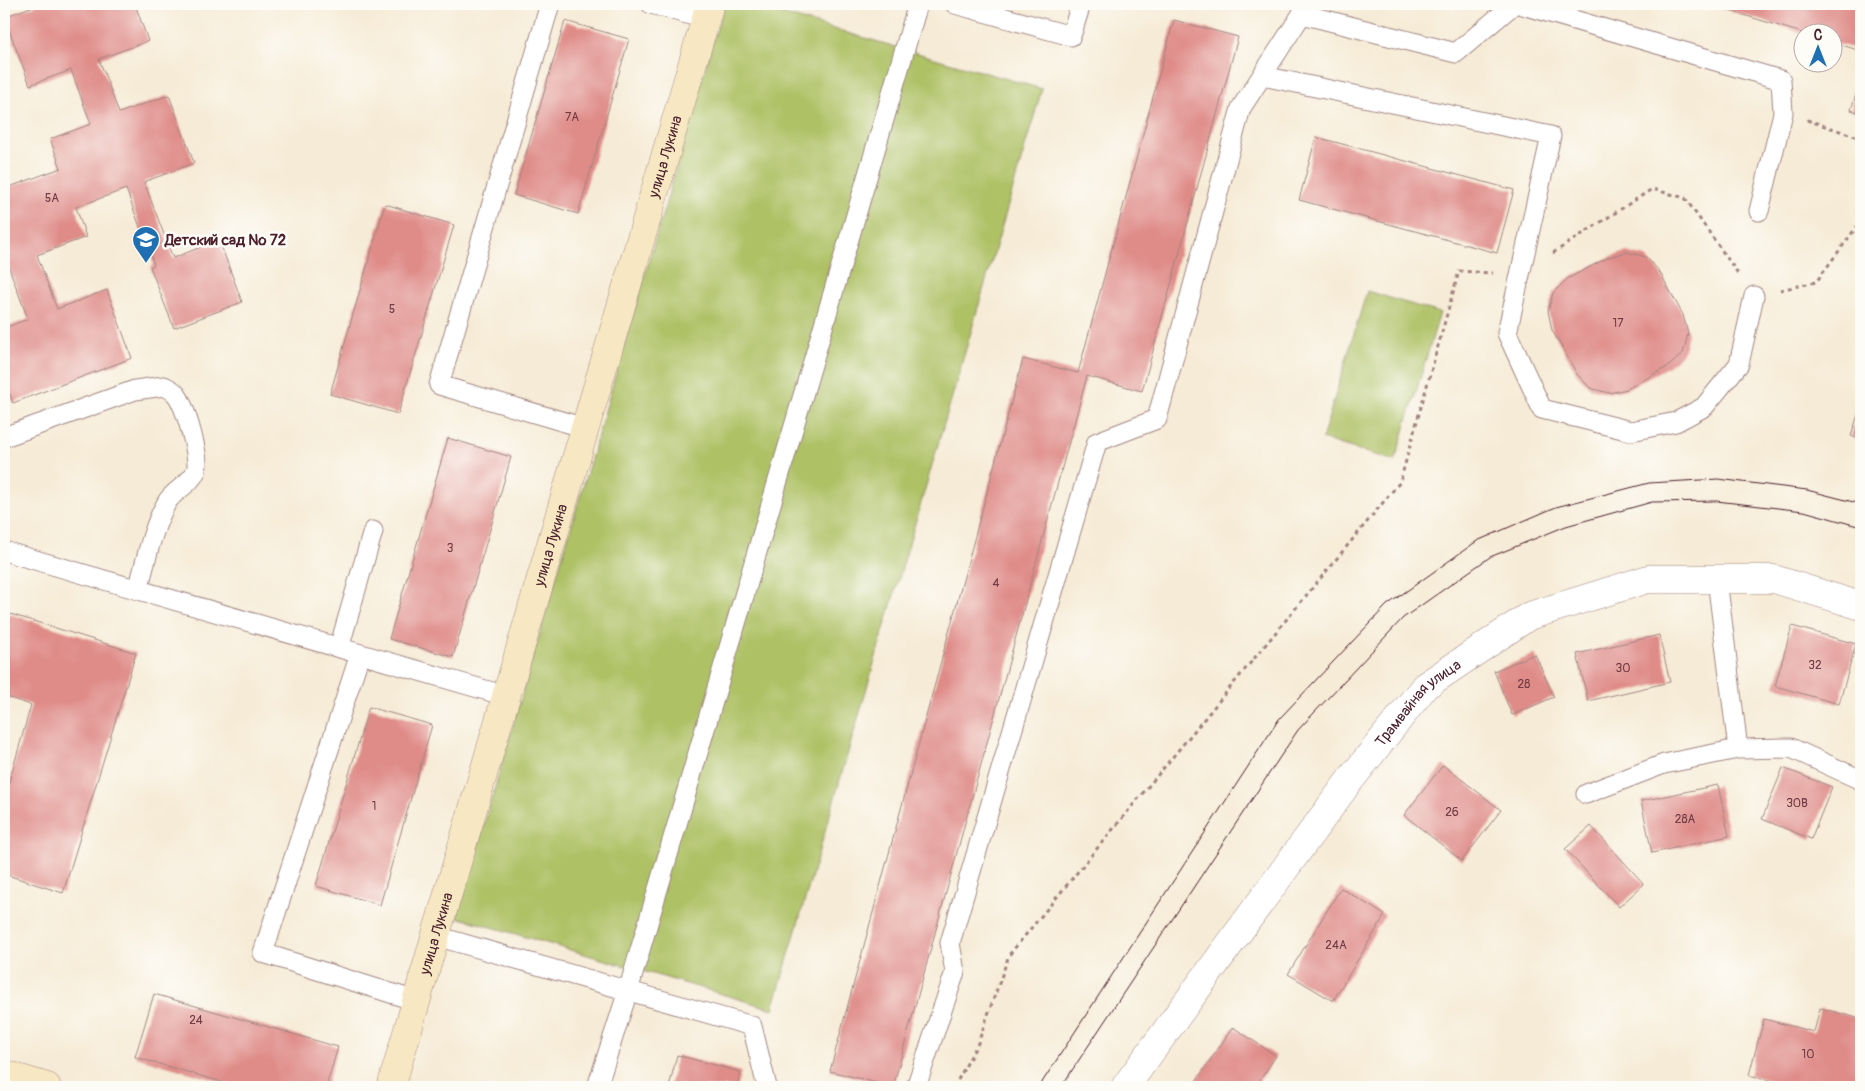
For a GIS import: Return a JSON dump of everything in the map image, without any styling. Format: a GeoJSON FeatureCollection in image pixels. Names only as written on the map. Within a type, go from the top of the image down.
{"type":"FeatureCollection","features":[{"type":"Feature","properties":{"kind":"street","name":"улица Лукина"},"geometry":{"type":"LineString","coordinates":[[391,1087],[708,11]]}},
{"type":"Feature","properties":{"kind":"street","name":"Трамвайная улица"},"geometry":{"type":"LineString","coordinates":[[1125,1087],[1346,784],[1425,686],[1529,616],[1648,579],[1774,579],[1861,606]]}},
{"type":"Feature","properties":{"kind":"street"},"geometry":{"type":"LineString","coordinates":[[4,1074],[47,1087]]}},
{"type":"Feature","properties":{"kind":"lane"},"geometry":{"type":"LineString","coordinates":[[550,4],[439,385],[585,428]]}},
{"type":"Feature","properties":{"kind":"lane"},"geometry":{"type":"LineString","coordinates":[[651,4],[708,11]]}},
{"type":"Feature","properties":{"kind":"lane"},"geometry":{"type":"LineString","coordinates":[[597,1087],[628,991],[918,4]]}},
{"type":"Feature","properties":{"kind":"lane"},"geometry":{"type":"LineString","coordinates":[[955,4],[1071,36],[1080,4]]}},
{"type":"Feature","properties":{"kind":"lane"},"geometry":{"type":"LineString","coordinates":[[916,1087],[955,972],[950,943],[1097,442],[1157,419],[1241,108],[1263,76],[1303,9],[1456,54],[1514,4]]}},
{"type":"Feature","properties":{"kind":"lane"},"geometry":{"type":"LineString","coordinates":[[1519,4],[1781,80],[1783,113],[1759,211]]}},
{"type":"Feature","properties":{"kind":"lane"},"geometry":{"type":"LineString","coordinates":[[1263,76],[1551,136],[1507,333],[1542,409],[1631,431],[1676,422],[1704,407],[1739,364],[1754,296]]}},
{"type":"Feature","properties":{"kind":"lane"},"geometry":{"type":"LineString","coordinates":[[4,437],[134,390],[164,386],[176,394],[184,409],[197,464],[196,471],[186,485],[169,500],[160,516],[138,590]]}},
{"type":"Feature","properties":{"kind":"lane"},"geometry":{"type":"LineString","coordinates":[[339,648],[373,531]]}},
{"type":"Feature","properties":{"kind":"lane"},"geometry":{"type":"LineString","coordinates":[[4,551],[506,696]]}},
{"type":"Feature","properties":{"kind":"lane"},"geometry":{"type":"LineString","coordinates":[[1717,579],[1738,749]]}},
{"type":"Feature","properties":{"kind":"lane"},"geometry":{"type":"LineString","coordinates":[[360,654],[264,953],[416,1001]]}},
{"type":"Feature","properties":{"kind":"lane"},"geometry":{"type":"LineString","coordinates":[[1586,794],[1664,764],[1738,749],[1791,748],[1861,780]]}},
{"type":"Feature","properties":{"kind":"lane"},"geometry":{"type":"LineString","coordinates":[[436,936],[752,1026],[767,1087]]}},
{"type":"Feature","properties":{"kind":"path"},"geometry":{"type":"LineString","coordinates":[[1783,113],[1861,138]]}},
{"type":"Feature","properties":{"kind":"path"},"geometry":{"type":"LineString","coordinates":[[954,1087],[978,1042],[1010,955],[1400,482],[1459,271],[1520,274],[1652,189],[1686,198],[1754,296],[1816,282],[1861,221]]}},
{"type":"Feature","properties":{"kind":"green space"},"geometry":{"type":"Polygon","coordinates":[[[724,4],[747,4],[1042,89],[773,1009],[457,917],[724,4]]]}},
{"type":"Feature","properties":{"kind":"green space"},"geometry":{"type":"Polygon","coordinates":[[[1367,291],[1440,313],[1395,461],[1322,439],[1367,291]]]}},
{"type":"Feature","properties":{"kind":"building"},"geometry":{"type":"Polygon","coordinates":[[[39,4],[135,4],[148,41],[99,59],[119,113],[169,95],[194,163],[144,182],[173,258],[219,240],[242,302],[174,328],[150,267],[154,265],[126,189],[76,207],[86,237],[37,255],[57,309],[107,290],[132,358],[13,403],[4,378],[4,328],[28,319],[8,265],[4,267],[4,189],[61,168],[50,139],[91,124],[71,70],[30,85],[4,17],[39,4]]]}},
{"type":"Feature","properties":{"kind":"building"},"geometry":{"type":"Polygon","coordinates":[[[1708,4],[1861,4],[1861,51],[1842,45],[1842,22],[1792,22],[1792,30],[1708,4]]]}},
{"type":"Feature","properties":{"kind":"building"},"geometry":{"type":"Polygon","coordinates":[[[1174,20],[1238,37],[1142,391],[1087,376],[893,1087],[830,1071],[1023,359],[1078,373],[1174,20]]]}},
{"type":"Feature","properties":{"kind":"building"},"geometry":{"type":"Polygon","coordinates":[[[565,21],[629,39],[578,214],[514,195],[565,21]]]}},
{"type":"Feature","properties":{"kind":"building"},"geometry":{"type":"Polygon","coordinates":[[[1861,78],[1861,113],[1851,110],[1861,78]]]}},
{"type":"Feature","properties":{"kind":"building"},"geometry":{"type":"Polygon","coordinates":[[[1316,137],[1514,190],[1497,253],[1299,200],[1316,137]]]}},
{"type":"Feature","properties":{"kind":"building"},"geometry":{"type":"Polygon","coordinates":[[[385,204],[454,225],[398,414],[330,394],[385,204]]]}},
{"type":"Feature","properties":{"kind":"building"},"geometry":{"type":"Polygon","coordinates":[[[1627,252],[1646,257],[1659,271],[1683,315],[1688,334],[1683,353],[1669,366],[1627,389],[1609,393],[1590,388],[1577,374],[1552,330],[1548,311],[1553,293],[1567,279],[1609,257],[1627,252]]]}},
{"type":"Feature","properties":{"kind":"building"},"geometry":{"type":"Polygon","coordinates":[[[1859,412],[1861,412],[1861,440],[1851,436],[1859,412]]]}},
{"type":"Feature","properties":{"kind":"building"},"geometry":{"type":"Polygon","coordinates":[[[448,438],[511,457],[453,657],[389,639],[448,438]]]}},
{"type":"Feature","properties":{"kind":"building"},"geometry":{"type":"Polygon","coordinates":[[[4,612],[136,653],[63,893],[4,874],[4,800],[31,705],[4,696],[4,612]]]}},
{"type":"Feature","properties":{"kind":"building"},"geometry":{"type":"Polygon","coordinates":[[[1792,626],[1856,644],[1839,704],[1775,686],[1792,626]]]}},
{"type":"Feature","properties":{"kind":"building"},"geometry":{"type":"Polygon","coordinates":[[[1659,635],[1670,682],[1588,701],[1577,654],[1659,635]]]}},
{"type":"Feature","properties":{"kind":"building"},"geometry":{"type":"Polygon","coordinates":[[[1535,654],[1554,697],[1512,715],[1494,671],[1535,654]]]}},
{"type":"Feature","properties":{"kind":"building"},"geometry":{"type":"Polygon","coordinates":[[[369,707],[432,725],[380,905],[316,886],[369,707]]]}},
{"type":"Feature","properties":{"kind":"building"},"geometry":{"type":"Polygon","coordinates":[[[1443,765],[1501,810],[1462,861],[1404,815],[1443,765]]]}},
{"type":"Feature","properties":{"kind":"building"},"geometry":{"type":"Polygon","coordinates":[[[1783,768],[1832,787],[1811,839],[1762,819],[1783,768]]]}},
{"type":"Feature","properties":{"kind":"building"},"geometry":{"type":"Polygon","coordinates":[[[1718,785],[1729,836],[1652,853],[1641,801],[1718,785]]]}},
{"type":"Feature","properties":{"kind":"building"},"geometry":{"type":"Polygon","coordinates":[[[1591,826],[1644,884],[1619,907],[1565,849],[1591,826]]]}},
{"type":"Feature","properties":{"kind":"building"},"geometry":{"type":"Polygon","coordinates":[[[1341,888],[1385,915],[1333,1001],[1288,974],[1341,888]]]}},
{"type":"Feature","properties":{"kind":"building"},"geometry":{"type":"Polygon","coordinates":[[[154,994],[338,1047],[326,1087],[239,1087],[135,1057],[154,994]]]}},
{"type":"Feature","properties":{"kind":"building"},"geometry":{"type":"Polygon","coordinates":[[[1820,1008],[1861,1019],[1860,1087],[1797,1087],[1749,1075],[1764,1019],[1814,1032],[1820,1008]]]}},
{"type":"Feature","properties":{"kind":"building"},"geometry":{"type":"Polygon","coordinates":[[[1233,1027],[1276,1056],[1255,1087],[1192,1087],[1233,1027]]]}},
{"type":"Feature","properties":{"kind":"building"},"geometry":{"type":"Polygon","coordinates":[[[677,1055],[741,1072],[737,1087],[669,1087],[677,1055]]]}},
{"type":"Feature","properties":{"kind":"tram line"},"geometry":{"type":"LineString","coordinates":[[1039,1087],[1279,719],[1387,605],[1477,541],[1556,507],[1649,483],[1718,479],[1807,490],[1861,504]]}},
{"type":"Feature","properties":{"kind":"tram line"},"geometry":{"type":"LineString","coordinates":[[1061,1087],[1298,730],[1403,618],[1490,557],[1566,526],[1652,502],[1716,501],[1804,511],[1861,527]]}},
{"type":"Feature","properties":{"kind":"place","name":"Детский сад № 72"},"geometry":{"type":"Point","coordinates":[146,264]}}]}
